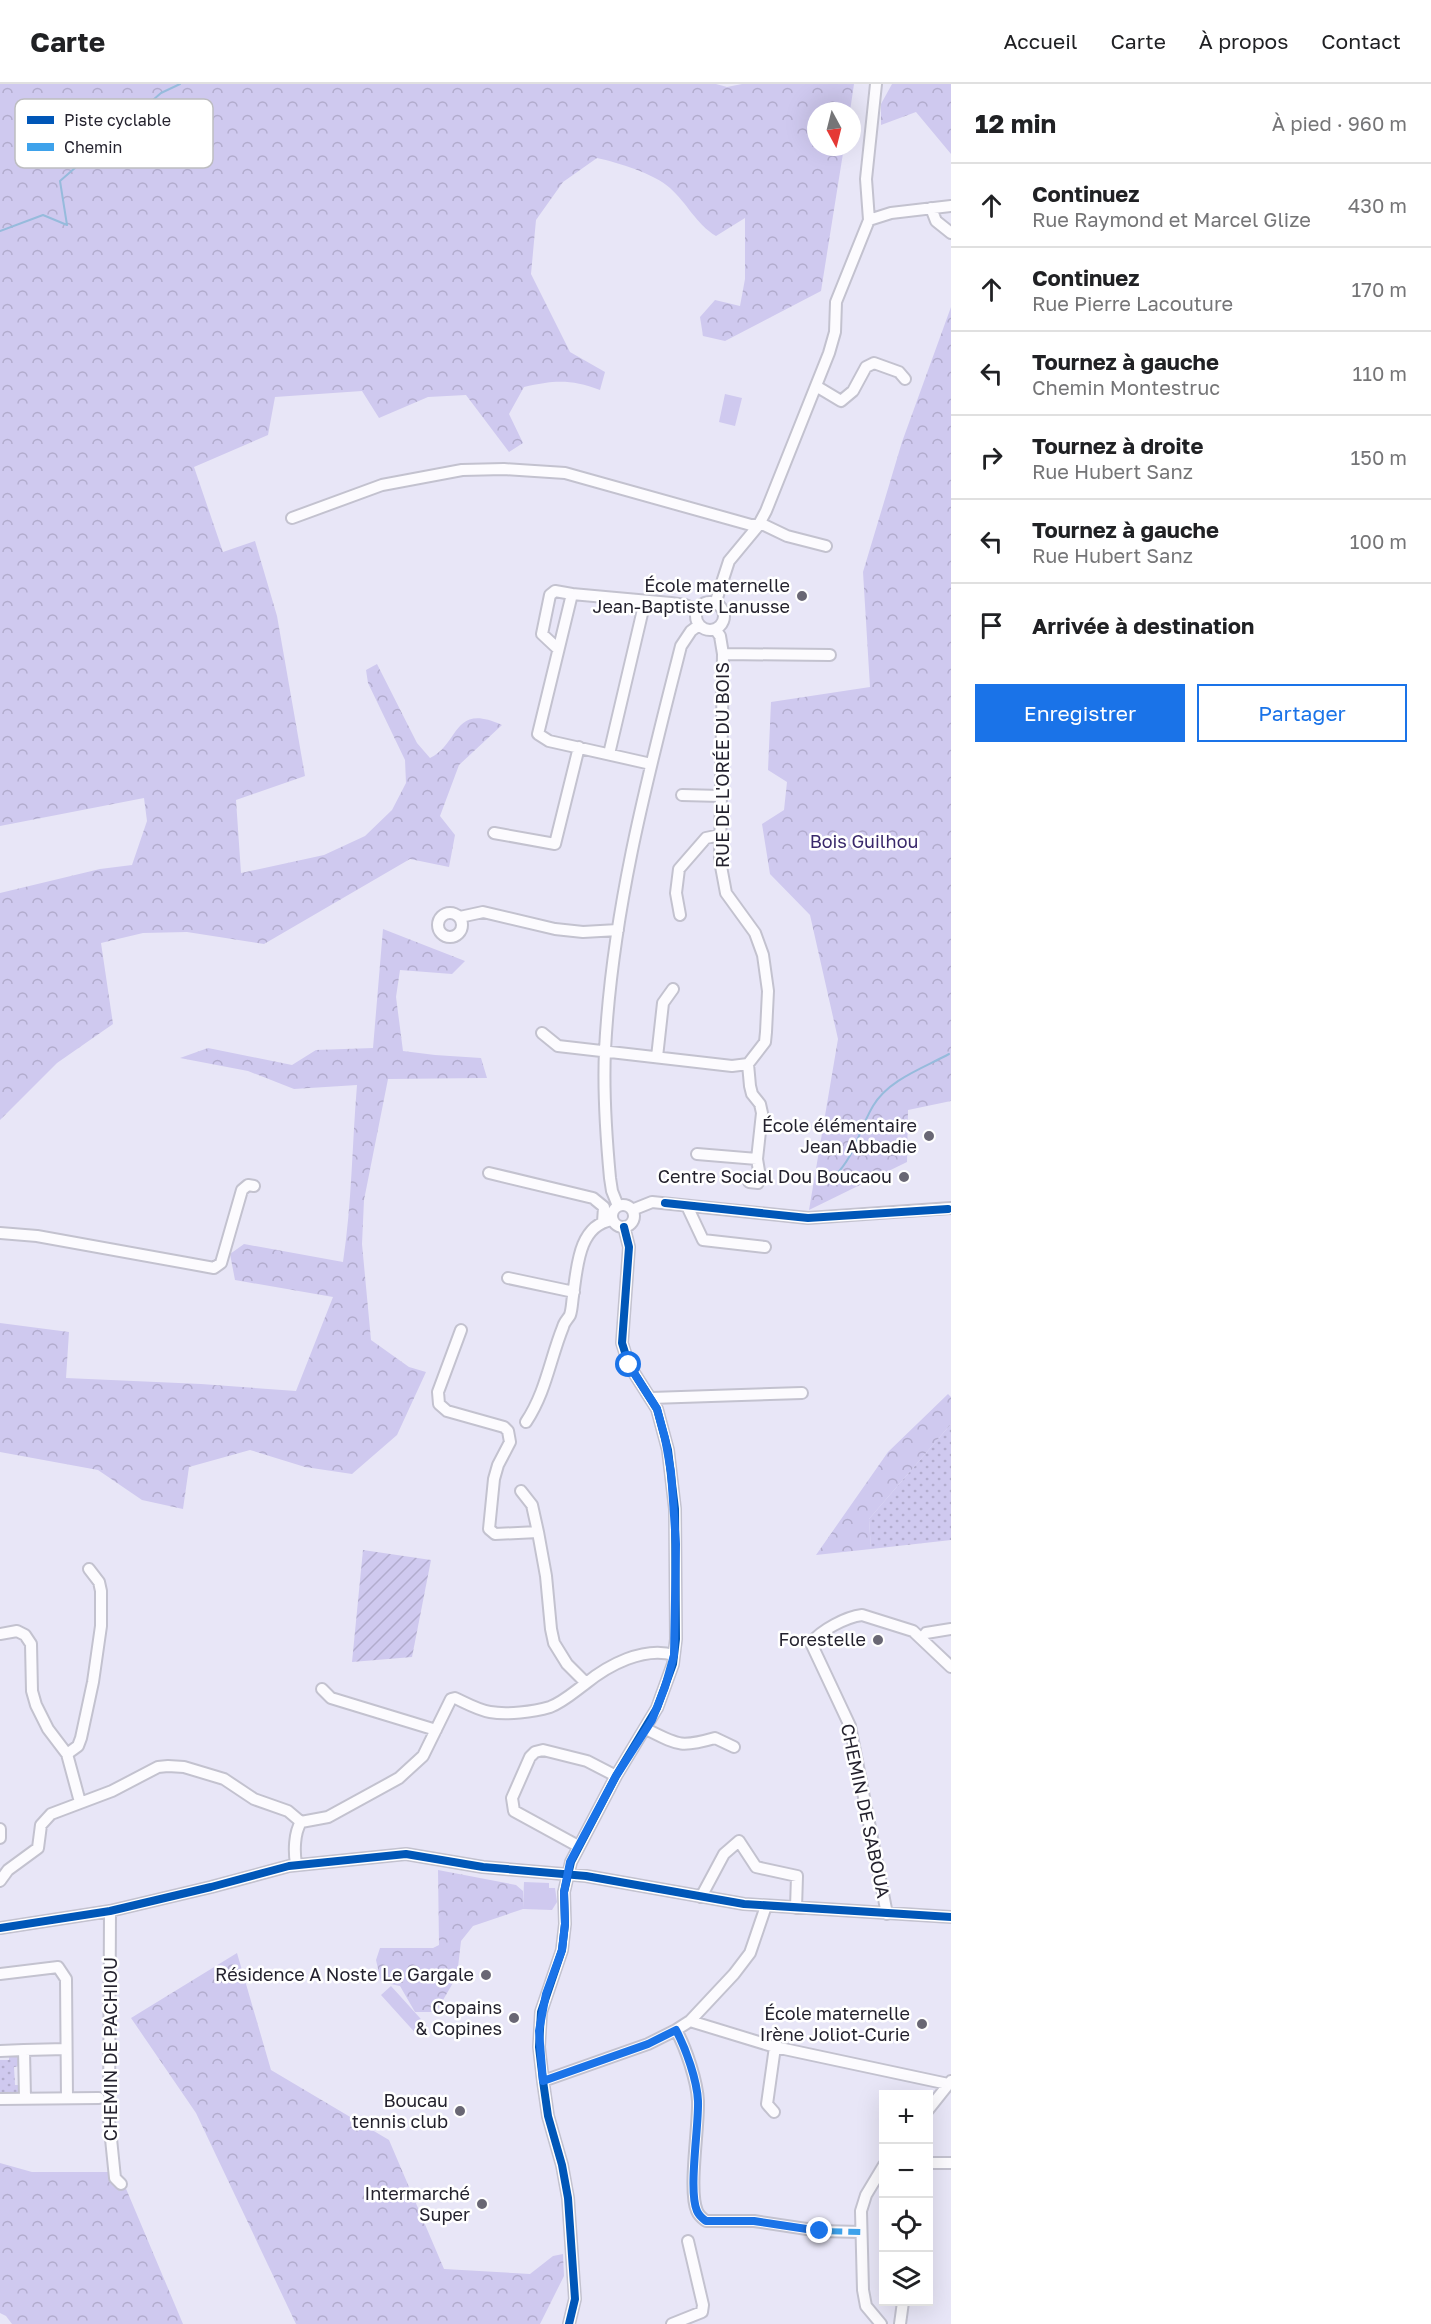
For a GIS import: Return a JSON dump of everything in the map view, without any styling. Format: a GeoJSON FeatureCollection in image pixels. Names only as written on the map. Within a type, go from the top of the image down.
{"type":"FeatureCollection","features":[{"type":"Feature","properties":{"kind":"street"},"geometry":{"type":"LineString","coordinates":[[715,604],[722,576],[729,561],[758,526],[771,499],[833,342],[836,302],[869,220],[866,179],[876,84]]}},
{"type":"Feature","properties":{"kind":"street"},"geometry":{"type":"LineString","coordinates":[[867,200],[891,213]]}},
{"type":"Feature","properties":{"kind":"street"},"geometry":{"type":"LineString","coordinates":[[869,220],[891,213],[951,206]]}},
{"type":"Feature","properties":{"kind":"street"},"geometry":{"type":"LineString","coordinates":[[931,208],[936,220],[951,233]]}},
{"type":"Feature","properties":{"kind":"street"},"geometry":{"type":"LineString","coordinates":[[816,386],[841,401],[853,391],[866,367],[874,363],[899,372],[905,379]]}},
{"type":"Feature","properties":{"kind":"street"},"geometry":{"type":"LineString","coordinates":[[292,518],[382,485],[462,470],[504,469],[565,473],[758,526],[764,525],[787,536],[826,546]]}},
{"type":"Feature","properties":{"kind":"street"},"geometry":{"type":"LineString","coordinates":[[558,649],[542,634],[550,595],[555,591],[685,605],[697,610]]}},
{"type":"Feature","properties":{"kind":"street"},"geometry":{"type":"LineString","coordinates":[[572,594],[538,734],[549,741],[651,764]]}},
{"type":"Feature","properties":{"kind":"street"},"geometry":{"type":"LineString","coordinates":[[609,754],[645,601]]}},
{"type":"Feature","properties":{"kind":"street"},"geometry":{"type":"LineString","coordinates":[[704,604],[715,604],[722,610],[722,623],[715,629],[707,630],[696,620],[697,610],[704,604]]}},
{"type":"Feature","properties":{"kind":"street"},"geometry":{"type":"LineString","coordinates":[[618,1206],[612,1191],[604,1100],[605,1051],[618,930],[627,870],[681,646],[691,631],[699,625]]}},
{"type":"Feature","properties":{"kind":"street","name":"RUE DE L'ORÉE DU BOIS"},"geometry":{"type":"LineString","coordinates":[[715,629],[720,636],[723,654],[720,861],[726,893],[755,933],[763,955],[767,982],[765,1042],[748,1064]]}},
{"type":"Feature","properties":{"kind":"street"},"geometry":{"type":"LineString","coordinates":[[723,654],[830,655]]}},
{"type":"Feature","properties":{"kind":"street"},"geometry":{"type":"LineString","coordinates":[[494,833],[555,844],[579,747]]}},
{"type":"Feature","properties":{"kind":"street"},"geometry":{"type":"LineString","coordinates":[[682,795],[721,796]]}},
{"type":"Feature","properties":{"kind":"street"},"geometry":{"type":"LineString","coordinates":[[680,915],[676,893],[679,869],[706,838],[720,836]]}},
{"type":"Feature","properties":{"kind":"street"},"geometry":{"type":"LineString","coordinates":[[460,918],[483,912],[555,929],[583,932],[618,930]]}},
{"type":"Feature","properties":{"kind":"street"},"geometry":{"type":"LineString","coordinates":[[657,1057],[663,1003],[673,989]]}},
{"type":"Feature","properties":{"kind":"street"},"geometry":{"type":"LineString","coordinates":[[543,1033],[558,1046],[732,1066],[748,1064],[752,1094],[760,1104],[762,1113],[757,1159],[758,1184],[749,1182]]}},
{"type":"Feature","properties":{"kind":"street"},"geometry":{"type":"LineString","coordinates":[[697,1154],[757,1159]]}},
{"type":"Feature","properties":{"kind":"street"},"geometry":{"type":"LineString","coordinates":[[489,1173],[593,1198],[604,1207],[608,1221],[616,1226],[624,1227],[633,1221],[632,1210],[626,1205],[618,1206],[608,1221],[588,1234],[582,1248],[571,1313],[563,1325],[548,1376],[526,1422]]}},
{"type":"Feature","properties":{"kind":"street"},"geometry":{"type":"LineString","coordinates":[[0,1233],[48,1238],[213,1268],[221,1263],[242,1190],[248,1185],[254,1185]]}},
{"type":"Feature","properties":{"kind":"street"},"geometry":{"type":"LineString","coordinates":[[632,1210],[652,1202],[808,1218],[951,1208]]}},
{"type":"Feature","properties":{"kind":"street"},"geometry":{"type":"LineString","coordinates":[[687,1206],[703,1240],[765,1247]]}},
{"type":"Feature","properties":{"kind":"street"},"geometry":{"type":"LineString","coordinates":[[569,2324],[575,2299],[567,2186],[548,2116],[539,2031],[546,1994],[562,1950],[565,1924],[564,1892],[567,1874],[578,1846],[657,1708],[674,1655],[676,1544],[674,1493],[661,1421],[651,1398],[629,1365],[622,1343],[629,1247],[624,1227]]}},
{"type":"Feature","properties":{"kind":"street"},"geometry":{"type":"LineString","coordinates":[[508,1278],[574,1292]]}},
{"type":"Feature","properties":{"kind":"street"},"geometry":{"type":"LineString","coordinates":[[461,1330],[438,1392],[439,1404],[447,1411],[504,1427],[510,1436],[510,1442],[498,1465],[494,1479],[489,1528],[495,1534],[538,1532]]}},
{"type":"Feature","properties":{"kind":"street"},"geometry":{"type":"LineString","coordinates":[[651,1398],[802,1393]]}},
{"type":"Feature","properties":{"kind":"street"},"geometry":{"type":"LineString","coordinates":[[521,1491],[532,1505],[538,1532],[554,1643],[567,1664],[586,1683]]}},
{"type":"Feature","properties":{"kind":"street"},"geometry":{"type":"LineString","coordinates":[[67,1754],[78,1746],[81,1738],[93,1682],[101,1626],[101,1591],[99,1582],[89,1569]]}},
{"type":"Feature","properties":{"kind":"street","name":"CHEMIN DE SABOUA"},"geometry":{"type":"LineString","coordinates":[[886,1914],[850,1726],[811,1643],[816,1637],[832,1628],[862,1615],[913,1631],[922,1638]]}},
{"type":"Feature","properties":{"kind":"street"},"geometry":{"type":"LineString","coordinates":[[951,1629],[926,1634],[922,1638],[951,1667]]}},
{"type":"Feature","properties":{"kind":"street"},"geometry":{"type":"LineString","coordinates":[[0,1634],[16,1631],[25,1635],[31,1644],[32,1690],[36,1705],[48,1729],[67,1754],[80,1802]]}},
{"type":"Feature","properties":{"kind":"street"},"geometry":{"type":"LineString","coordinates":[[296,1864],[295,1846],[298,1825],[301,1822],[328,1817],[399,1778],[423,1756],[455,1698],[488,1712],[535,1710],[561,1702],[604,1670],[640,1655],[664,1653],[674,1655]]}},
{"type":"Feature","properties":{"kind":"street"},"geometry":{"type":"LineString","coordinates":[[322,1689],[331,1698],[436,1730]]}},
{"type":"Feature","properties":{"kind":"street"},"geometry":{"type":"LineString","coordinates":[[646,1729],[677,1744],[692,1745],[716,1738],[734,1747]]}},
{"type":"Feature","properties":{"kind":"street"},"geometry":{"type":"LineString","coordinates":[[578,1846],[514,1810],[512,1798],[530,1756],[543,1750],[588,1761],[616,1776]]}},
{"type":"Feature","properties":{"kind":"street"},"geometry":{"type":"LineString","coordinates":[[0,1881],[8,1870],[38,1848],[41,1825],[51,1814],[112,1791],[158,1767],[184,1767],[224,1779],[254,1799],[288,1811],[301,1822]]}},
{"type":"Feature","properties":{"kind":"street"},"geometry":{"type":"LineString","coordinates":[[0,1829],[0,1838]]}},
{"type":"Feature","properties":{"kind":"street"},"geometry":{"type":"LineString","coordinates":[[701,1896],[724,1854],[739,1841],[756,1867],[797,1875],[796,1908]]}},
{"type":"Feature","properties":{"kind":"street"},"geometry":{"type":"LineString","coordinates":[[0,1928],[110,1911],[296,1864],[406,1854],[493,1868],[567,1874],[766,1906],[951,1917]]}},
{"type":"Feature","properties":{"kind":"street"},"geometry":{"type":"LineString","coordinates":[[543,2081],[648,2044],[690,2021],[735,1974],[750,1953],[766,1906]]}},
{"type":"Feature","properties":{"kind":"street","name":"CHEMIN DE PACHIOU"},"geometry":{"type":"LineString","coordinates":[[110,1911],[109,2119],[115,2178],[121,2184]]}},
{"type":"Feature","properties":{"kind":"street"},"geometry":{"type":"LineString","coordinates":[[0,1974],[58,1967],[63,1972],[66,1979],[67,2098]]}},
{"type":"Feature","properties":{"kind":"street"},"geometry":{"type":"LineString","coordinates":[[690,2021],[775,2047],[950,2082],[933,2104]]}},
{"type":"Feature","properties":{"kind":"street"},"geometry":{"type":"LineString","coordinates":[[676,2030],[684,2047],[698,2099],[694,2195],[696,2211],[701,2217],[706,2221],[754,2221],[812,2230],[861,2232]]}},
{"type":"Feature","properties":{"kind":"street"},"geometry":{"type":"LineString","coordinates":[[774,2112],[767,2104],[775,2047]]}},
{"type":"Feature","properties":{"kind":"street"},"geometry":{"type":"LineString","coordinates":[[0,2051],[66,2049]]}},
{"type":"Feature","properties":{"kind":"street"},"geometry":{"type":"LineString","coordinates":[[24,2050],[25,2098]]}},
{"type":"Feature","properties":{"kind":"street"},"geometry":{"type":"LineString","coordinates":[[0,2099],[99,2098]]}},
{"type":"Feature","properties":{"kind":"street"},"geometry":{"type":"LineString","coordinates":[[933,2163],[951,2163]]}},
{"type":"Feature","properties":{"kind":"street"},"geometry":{"type":"LineString","coordinates":[[879,2173],[866,2195],[861,2211],[861,2232],[863,2290],[866,2306],[880,2324]]}},
{"type":"Feature","properties":{"kind":"street"},"geometry":{"type":"LineString","coordinates":[[672,2324],[702,2312],[703,2305],[688,2241]]}},
{"type":"Feature","properties":{"kind":"street"},"geometry":{"type":"LineString","coordinates":[[900,2324],[902,2306]]}},
{"type":"Feature","properties":{"kind":"green space"},"geometry":{"type":"Polygon","coordinates":[[[0,84],[716,84],[727,87],[742,84],[854,84],[851,102],[807,102],[807,156],[843,156],[821,291],[725,341],[703,336],[700,317],[715,300],[740,306],[745,279],[745,218],[716,236],[703,226],[676,194],[663,183],[635,169],[597,158],[563,182],[536,220],[531,274],[570,352],[605,372],[600,390],[562,382],[524,387],[509,414],[523,443],[509,452],[466,395],[428,397],[379,418],[362,391],[275,397],[268,435],[194,467],[223,552],[255,541],[277,616],[305,776],[236,800],[241,873],[324,855],[365,836],[392,810],[406,783],[405,760],[368,683],[366,670],[377,664],[417,743],[430,758],[440,752],[465,722],[474,718],[486,719],[502,725],[459,765],[440,816],[455,835],[449,867],[410,859],[264,944],[187,932],[143,933],[101,943],[113,1024],[57,1063],[0,1120],[0,893],[100,869],[132,865],[147,821],[144,798],[0,826],[0,84]]]}},
{"type":"Feature","properties":{"kind":"green space"},"geometry":{"type":"Polygon","coordinates":[[[892,84],[951,84],[951,154],[916,112],[881,125],[881,104],[892,84]]]}},
{"type":"Feature","properties":{"kind":"green space","name":"Bois Guilhou"},"geometry":{"type":"Polygon","coordinates":[[[951,307],[951,1101],[908,1110],[907,1162],[809,1210],[838,1039],[810,915],[770,874],[762,824],[784,810],[787,782],[768,770],[771,702],[870,687],[863,572],[902,442],[951,307]]]}},
{"type":"Feature","properties":{"kind":"green space"},"geometry":{"type":"Polygon","coordinates":[[[725,394],[742,398],[735,426],[719,422],[725,394]]]}},
{"type":"Feature","properties":{"kind":"green space"},"geometry":{"type":"Polygon","coordinates":[[[383,929],[465,961],[452,974],[400,970],[396,997],[403,1051],[481,1058],[487,1078],[388,1079],[364,1200],[362,1244],[371,1340],[409,1367],[426,1372],[397,1435],[352,1474],[305,1467],[250,1450],[189,1467],[183,1509],[142,1500],[98,1470],[0,1452],[0,1323],[69,1332],[66,1378],[296,1391],[333,1297],[235,1280],[230,1254],[244,1244],[343,1262],[357,1085],[294,1089],[248,1071],[180,1058],[208,1048],[292,1065],[316,1050],[373,1048],[383,929]]]}},
{"type":"Feature","properties":{"kind":"green space"},"geometry":{"type":"Polygon","coordinates":[[[948,1394],[951,1397],[951,1424],[869,1519],[871,1549],[816,1555],[888,1452],[948,1394]]]}},
{"type":"Feature","properties":{"kind":"green space"},"geometry":{"type":"Polygon","coordinates":[[[951,1424],[951,1540],[871,1549],[869,1519],[951,1424]]]}},
{"type":"Feature","properties":{"kind":"green space"},"geometry":{"type":"Polygon","coordinates":[[[363,1550],[431,1560],[412,1657],[352,1662],[363,1550]]]}},
{"type":"Feature","properties":{"kind":"green space"},"geometry":{"type":"Polygon","coordinates":[[[438,1870],[516,1885],[523,1891],[523,1909],[473,1926],[461,1941],[457,1976],[436,2012],[415,2012],[400,1986],[381,1982],[376,1960],[380,1948],[433,1948],[439,1945],[438,1870]]]}},
{"type":"Feature","properties":{"kind":"green space"},"geometry":{"type":"Polygon","coordinates":[[[524,1882],[549,1883],[549,1888],[555,1888],[557,1902],[552,1910],[523,1909],[524,1882]]]}},
{"type":"Feature","properties":{"kind":"green space"},"geometry":{"type":"Polygon","coordinates":[[[237,1953],[271,2070],[389,2140],[444,2269],[530,2274],[553,2256],[563,2254],[564,2276],[540,2324],[296,2324],[196,2113],[131,2018],[237,1953]]]}},
{"type":"Feature","properties":{"kind":"green space"},"geometry":{"type":"Polygon","coordinates":[[[391,1986],[429,2028],[419,2037],[381,1995],[391,1986]]]}},
{"type":"Feature","properties":{"kind":"green space"},"geometry":{"type":"Polygon","coordinates":[[[9,2054],[15,2054],[20,2060],[20,2066],[14,2067],[15,2085],[21,2085],[22,2093],[0,2094],[0,2060],[9,2060],[9,2054]]]}},
{"type":"Feature","properties":{"kind":"green space"},"geometry":{"type":"Polygon","coordinates":[[[0,2163],[32,2172],[119,2172],[183,2324],[12,2324],[6,2316],[0,2313],[0,2163]]]}},
{"type":"Feature","properties":{"kind":"waterway"},"geometry":{"type":"LineString","coordinates":[[154,99],[180,84]]}},
{"type":"Feature","properties":{"kind":"waterway"},"geometry":{"type":"LineString","coordinates":[[0,231],[43,215],[67,225],[60,181],[75,168]]}},
{"type":"Feature","properties":{"kind":"waterway"},"geometry":{"type":"LineString","coordinates":[[833,1178],[848,1160],[873,1106],[880,1097],[897,1082],[949,1054]]}},
{"type":"Feature","properties":{"kind":"marked path"},"geometry":{"type":"LineString","coordinates":[[676,2030],[684,2046],[696,2084],[698,2112],[694,2158],[694,2202],[701,2217],[706,2221],[754,2221],[820,2231],[861,2232]]}},
{"type":"Feature","properties":{"kind":"cycle path"},"geometry":{"type":"LineString","coordinates":[[665,1203],[808,1218],[948,1209]]}},
{"type":"Feature","properties":{"kind":"cycle path"},"geometry":{"type":"LineString","coordinates":[[569,2324],[575,2299],[568,2198],[562,2165],[548,2116],[539,2047],[541,2012],[562,1950],[565,1924],[564,1892],[571,1862],[616,1776],[657,1708],[673,1664],[676,1639],[675,1509],[668,1450],[657,1409],[629,1365],[622,1343],[629,1247],[624,1227]]}},
{"type":"Feature","properties":{"kind":"cycle path"},"geometry":{"type":"LineString","coordinates":[[0,1928],[110,1911],[289,1866],[406,1854],[483,1867],[586,1876],[744,1904],[951,1917]]}},
{"type":"Feature","properties":{"kind":"place","name":"École maternelle Jean-Baptiste Lanusse"},"geometry":{"type":"Point","coordinates":[802,596]}},
{"type":"Feature","properties":{"kind":"place","name":"École élémentaire Jean Abbadie"},"geometry":{"type":"Point","coordinates":[929,1136]}},
{"type":"Feature","properties":{"kind":"place","name":"Centre Social Dou Boucaou"},"geometry":{"type":"Point","coordinates":[904,1177]}},
{"type":"Feature","properties":{"kind":"place","name":"Forestelle"},"geometry":{"type":"Point","coordinates":[878,1640]}},
{"type":"Feature","properties":{"kind":"place","name":"Résidence A Noste Le Gargale"},"geometry":{"type":"Point","coordinates":[486,1975]}},
{"type":"Feature","properties":{"kind":"place","name":"Copains & Copines"},"geometry":{"type":"Point","coordinates":[514,2018]}},
{"type":"Feature","properties":{"kind":"place","name":"École maternelle Irène Joliot-Curie"},"geometry":{"type":"Point","coordinates":[922,2024]}},
{"type":"Feature","properties":{"kind":"place","name":"Boucau tennis club"},"geometry":{"type":"Point","coordinates":[460,2111]}},
{"type":"Feature","properties":{"kind":"place","name":"Intermarché Super"},"geometry":{"type":"Point","coordinates":[482,2204]}},
{"type":"Feature","properties":{"kind":"route"},"geometry":{"type":"LineString","coordinates":[[629,1365],[657,1409],[671,1472],[676,1544],[676,1639],[673,1664],[652,1720],[616,1776],[570,1862],[564,1892],[565,1935],[541,2012],[539,2047],[543,2081],[648,2044],[676,2030],[684,2047],[698,2099],[694,2195],[696,2211],[706,2221],[754,2221],[820,2231]]}}]}
